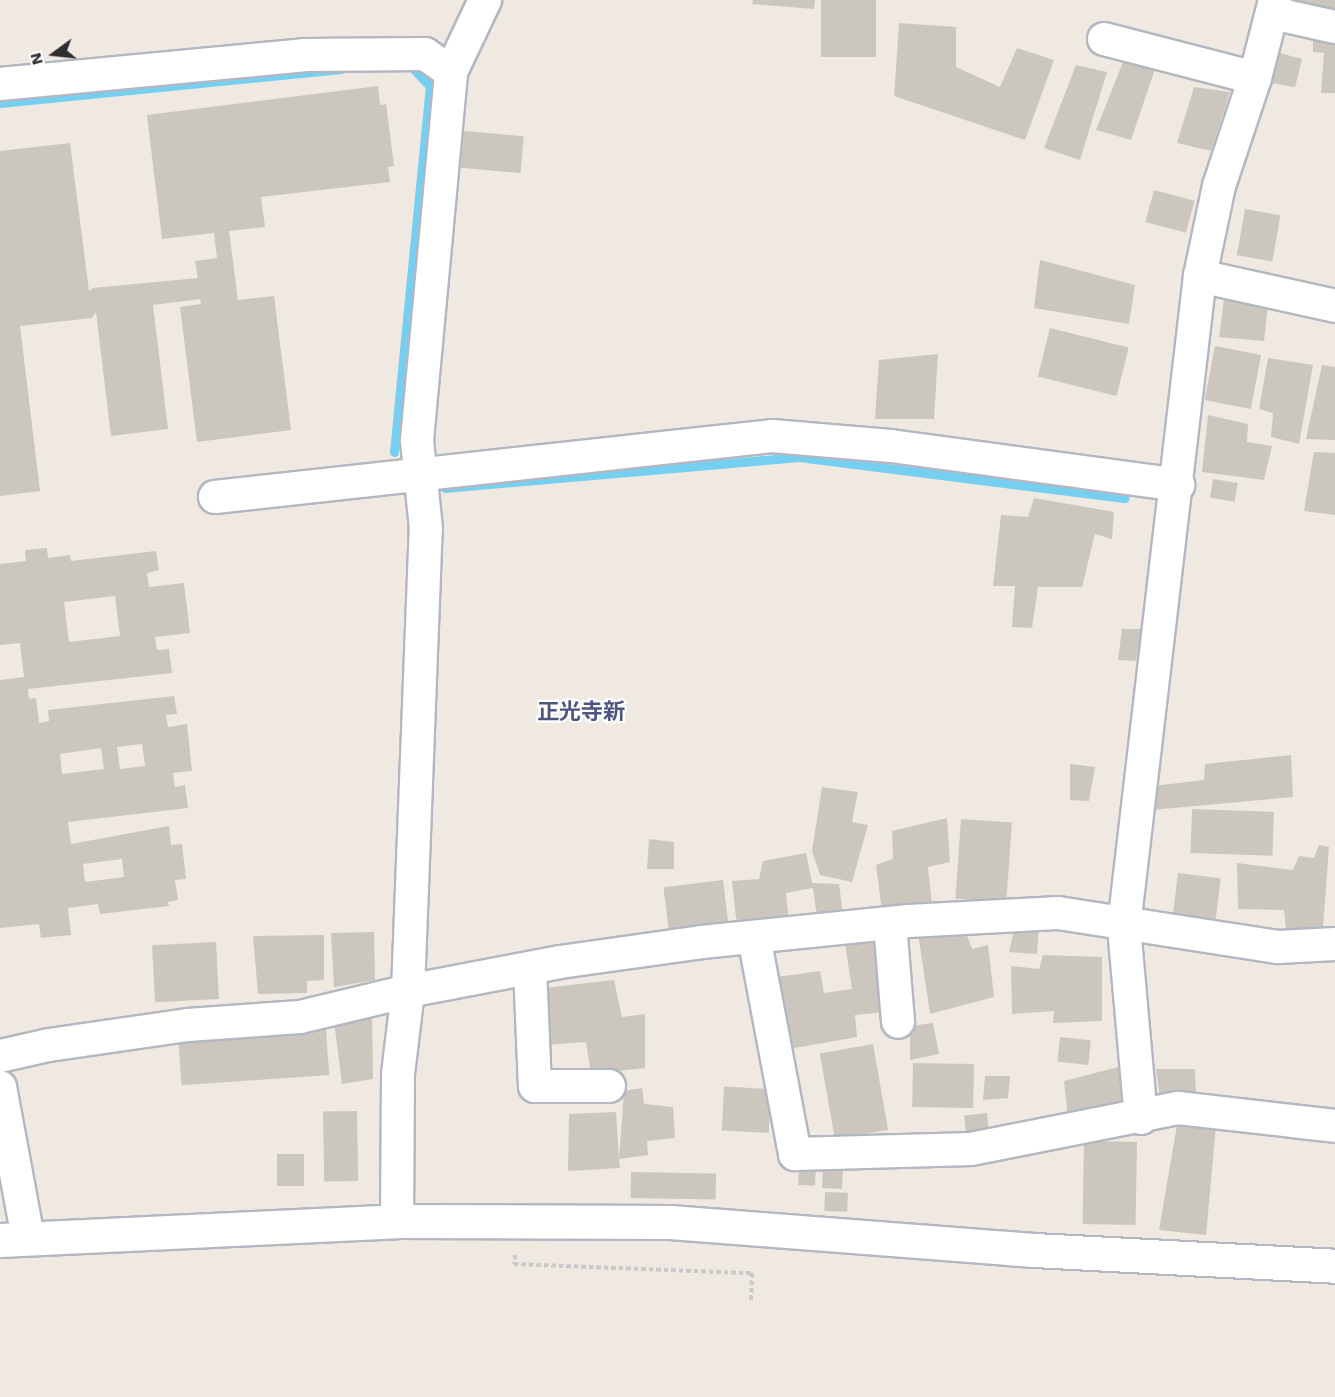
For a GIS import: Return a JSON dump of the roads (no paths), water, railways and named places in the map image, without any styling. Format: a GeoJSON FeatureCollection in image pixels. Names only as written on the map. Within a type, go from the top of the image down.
{"type":"FeatureCollection","features":[{"type":"Feature","properties":{"kind":"street"},"geometry":{"type":"LineString","coordinates":[[398,1221],[398,1074],[408,991],[426,529],[417,440],[451,72],[485,0]]}},
{"type":"Feature","properties":{"kind":"street"},"geometry":{"type":"LineString","coordinates":[[1142,1118],[1124,926],[1178,485],[1200,276],[1220,186],[1255,78],[1274,6],[1335,27]]}},
{"type":"Feature","properties":{"kind":"street"},"geometry":{"type":"LineString","coordinates":[[1104,39],[1255,78]]}},
{"type":"Feature","properties":{"kind":"street"},"geometry":{"type":"LineString","coordinates":[[0,84],[304,55],[425,54],[451,72]]}},
{"type":"Feature","properties":{"kind":"street"},"geometry":{"type":"LineString","coordinates":[[1200,276],[1335,306]]}},
{"type":"Feature","properties":{"kind":"street"},"geometry":{"type":"LineString","coordinates":[[215,498],[420,472],[772,436],[891,446],[1178,485]]}},
{"type":"Feature","properties":{"kind":"street"},"geometry":{"type":"LineString","coordinates":[[0,1056],[49,1044],[188,1025],[300,1017],[408,991],[530,968],[754,937],[890,924],[1058,914],[1124,926],[1278,946],[1335,944]]}},
{"type":"Feature","properties":{"kind":"street"},"geometry":{"type":"LineString","coordinates":[[890,924],[898,1022]]}},
{"type":"Feature","properties":{"kind":"street"},"geometry":{"type":"LineString","coordinates":[[754,937],[795,1154],[971,1149],[1142,1118],[1178,1108],[1335,1126]]}},
{"type":"Feature","properties":{"kind":"street"},"geometry":{"type":"LineString","coordinates":[[530,968],[535,1086],[609,1086]]}},
{"type":"Feature","properties":{"kind":"street"},"geometry":{"type":"LineString","coordinates":[[0,1087],[14,1239],[398,1221],[670,1222],[1034,1250],[1335,1266]]}},
{"type":"Feature","properties":{"kind":"waterway"},"geometry":{"type":"LineString","coordinates":[[394,452],[430,86],[408,63]]}},
{"type":"Feature","properties":{"kind":"waterway"},"geometry":{"type":"LineString","coordinates":[[0,103],[341,69]]}},
{"type":"Feature","properties":{"kind":"waterway"},"geometry":{"type":"LineString","coordinates":[[445,488],[799,457],[1124,498]]}},
{"type":"Feature","properties":{"kind":"district","name":"正光寺新"},"geometry":{"type":"Point","coordinates":[581,712]}}]}
